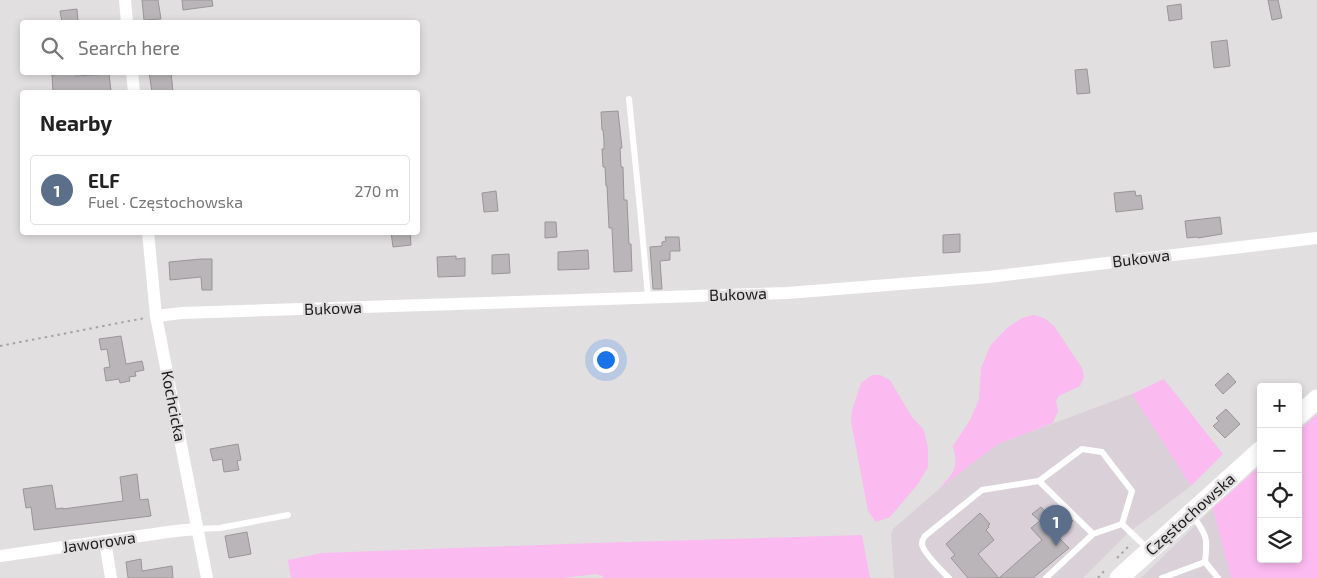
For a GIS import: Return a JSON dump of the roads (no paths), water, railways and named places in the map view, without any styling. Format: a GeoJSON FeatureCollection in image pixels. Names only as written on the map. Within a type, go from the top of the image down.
{"type":"FeatureCollection","features":[{"type":"Feature","properties":{"kind":"main road"},"geometry":{"type":"LineString","coordinates":[[1302,412],[1317,398]]}},
{"type":"Feature","properties":{"kind":"main road","name":"Częstochowska"},"geometry":{"type":"LineString","coordinates":[[1119,578],[1257,454]]}},
{"type":"Feature","properties":{"kind":"street"},"geometry":{"type":"LineString","coordinates":[[125,0],[127,20]]}},
{"type":"Feature","properties":{"kind":"street"},"geometry":{"type":"LineString","coordinates":[[132,75],[134,90]]}},
{"type":"Feature","properties":{"kind":"street","name":"Kochcicka"},"geometry":{"type":"LineString","coordinates":[[148,235],[156,316],[207,578]]}},
{"type":"Feature","properties":{"kind":"street","name":"Bukowa"},"geometry":{"type":"LineString","coordinates":[[156,316],[182,313],[787,293],[989,277],[1317,238]]}},
{"type":"Feature","properties":{"kind":"street","name":"Jaworowa"},"geometry":{"type":"LineString","coordinates":[[0,556],[197,529]]}},
{"type":"Feature","properties":{"kind":"street"},"geometry":{"type":"LineString","coordinates":[[105,541],[111,578]]}},
{"type":"Feature","properties":{"kind":"lane"},"geometry":{"type":"LineString","coordinates":[[630,99],[648,297]]}},
{"type":"Feature","properties":{"kind":"lane"},"geometry":{"type":"LineString","coordinates":[[949,578],[925,552],[922,541],[925,536],[982,490],[1039,481],[1082,449],[1102,452],[1132,491],[1122,524]]}},
{"type":"Feature","properties":{"kind":"lane"},"geometry":{"type":"LineString","coordinates":[[1039,481],[1093,534]]}},
{"type":"Feature","properties":{"kind":"lane"},"geometry":{"type":"LineString","coordinates":[[1191,514],[1206,536],[1205,562],[1218,578]]}},
{"type":"Feature","properties":{"kind":"lane"},"geometry":{"type":"LineString","coordinates":[[197,529],[220,528],[288,515]]}},
{"type":"Feature","properties":{"kind":"lane"},"geometry":{"type":"LineString","coordinates":[[1046,578],[1093,534],[1122,524]]}},
{"type":"Feature","properties":{"kind":"lane"},"geometry":{"type":"LineString","coordinates":[[1122,524],[1150,551]]}},
{"type":"Feature","properties":{"kind":"lane"},"geometry":{"type":"LineString","coordinates":[[1162,578],[1205,562]]}},
{"type":"Feature","properties":{"kind":"place","name":"ELF"},"geometry":{"type":"Point","coordinates":[1056,546]}}]}
